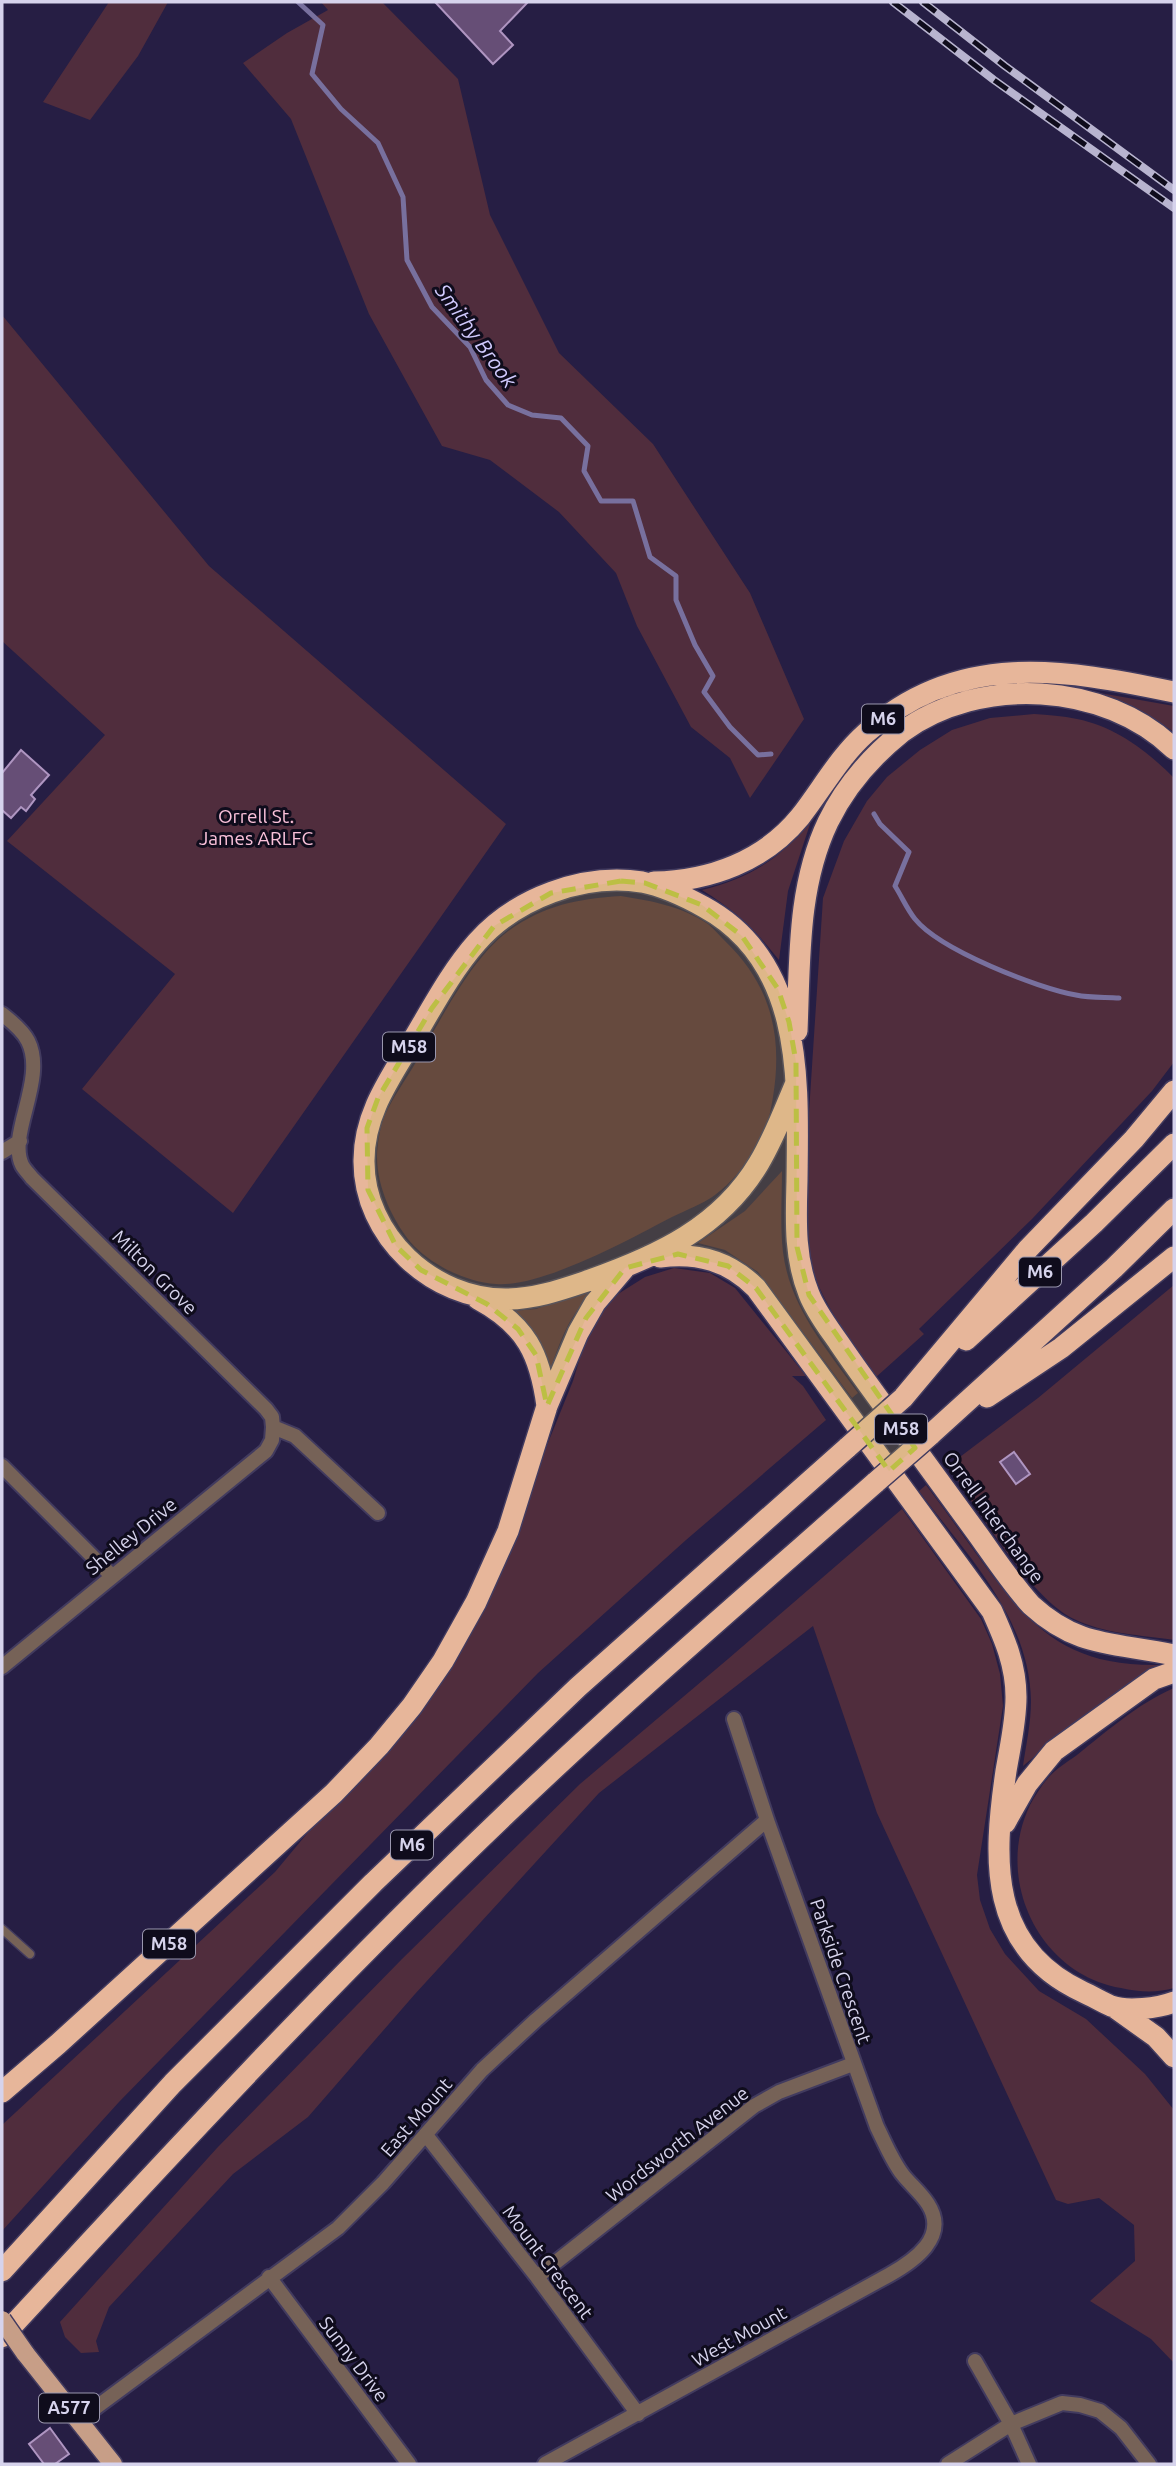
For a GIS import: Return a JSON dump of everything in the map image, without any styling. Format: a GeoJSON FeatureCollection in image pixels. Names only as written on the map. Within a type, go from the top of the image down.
{"type":"FeatureCollection","features":[{"type":"Feature","properties":{"kind":"highway","name":"M6"},"geometry":{"type":"LineString","coordinates":[[645,883],[682,881],[715,874],[739,865],[761,852],[787,832],[865,733],[887,715],[911,701],[957,681],[1016,671],[1048,671],[1174,692]]}},
{"type":"Feature","properties":{"kind":"highway","name":"M6"},"geometry":{"type":"LineString","coordinates":[[796,1062],[802,914],[827,824],[840,800],[878,753],[904,731],[956,705],[1024,693],[1055,695],[1113,710],[1142,724],[1174,749]]}},
{"type":"Feature","properties":{"kind":"highway","name":"Orrell Interchange"},"geometry":{"type":"LineString","coordinates":[[795,1085],[775,1135],[758,1166],[740,1191],[701,1229],[625,1268],[540,1295],[502,1299],[473,1296],[421,1270],[396,1246],[373,1209],[364,1158],[367,1128],[378,1098],[460,964],[494,926],[531,901],[569,887],[600,882],[645,883],[702,905],[721,917],[742,936],[759,957],[779,989],[789,1022],[796,1062],[797,1247],[803,1279],[816,1310],[1031,1605],[1055,1625],[1090,1641],[1174,1655]]}},
{"type":"Feature","properties":{"kind":"highway","name":"M6"},"geometry":{"type":"LineString","coordinates":[[903,1398],[1028,1249],[1134,1139],[1174,1091]]}},
{"type":"Feature","properties":{"kind":"highway","name":"M6"},"geometry":{"type":"LineString","coordinates":[[2,2271],[173,2083],[373,1883],[578,1687],[903,1398],[1094,1223],[1174,1144]]}},
{"type":"Feature","properties":{"kind":"highway","name":"M6"},"geometry":{"type":"LineString","coordinates":[[2,2337],[206,2115],[503,1816],[607,1718],[1114,1268],[1174,1209]]}},
{"type":"Feature","properties":{"kind":"highway","name":"Orrell Interchange"},"geometry":{"type":"LineString","coordinates":[[648,1258],[678,1254],[702,1256],[727,1266],[756,1288],[992,1611],[1007,1643],[1014,1667],[1016,1699],[1000,1831],[999,1875],[1002,1895],[1018,1935],[1031,1954],[1070,1986],[1114,2007],[1156,2007],[1174,2002]]}},
{"type":"Feature","properties":{"kind":"highway","name":"M6"},"geometry":{"type":"LineString","coordinates":[[930,1434],[1061,1348],[1174,1257]]}},
{"type":"Feature","properties":{"kind":"highway","name":"M58"},"geometry":{"type":"LineString","coordinates":[[2,2092],[307,1818],[379,1746],[412,1706],[443,1661],[476,1602],[509,1531],[547,1406],[586,1318],[606,1288],[625,1268]]}},
{"type":"Feature","properties":{"kind":"highway","name":"M58"},"geometry":{"type":"LineString","coordinates":[[473,1296],[495,1309],[518,1329],[534,1350],[542,1374],[547,1406]]}},
{"type":"Feature","properties":{"kind":"highway","name":"Orrell Interchange"},"geometry":{"type":"LineString","coordinates":[[1000,1831],[1027,1784],[1054,1751],[1154,1679],[1174,1672]]}},
{"type":"Feature","properties":{"kind":"highway","name":"M58"},"geometry":{"type":"LineString","coordinates":[[1114,2007],[1156,2037],[1174,2057]]}},
{"type":"Feature","properties":{"kind":"main road","name":"A577"},"geometry":{"type":"LineString","coordinates":[[2,2320],[111,2463]]}},
{"type":"Feature","properties":{"kind":"street","name":"Milton Grove"},"geometry":{"type":"LineString","coordinates":[[2,1014],[28,1041],[33,1061],[32,1088],[20,1141],[22,1164],[32,1178],[266,1409],[272,1417],[273,1427],[295,1436],[377,1513]]}},
{"type":"Feature","properties":{"kind":"street"},"geometry":{"type":"LineString","coordinates":[[2,1152],[20,1141]]}},
{"type":"Feature","properties":{"kind":"street","name":"Shelley Drive"},"geometry":{"type":"LineString","coordinates":[[2,1667],[266,1451],[272,1440],[273,1427]]}},
{"type":"Feature","properties":{"kind":"street"},"geometry":{"type":"LineString","coordinates":[[2,1466],[112,1576]]}},
{"type":"Feature","properties":{"kind":"street","name":"Parkside Crescent"},"geometry":{"type":"LineString","coordinates":[[734,1719],[767,1820],[877,2127],[902,2174],[930,2207],[933,2224]]}},
{"type":"Feature","properties":{"kind":"street","name":"East Mount"},"geometry":{"type":"LineString","coordinates":[[79,2420],[338,2228],[383,2183],[482,2070],[767,1820]]}},
{"type":"Feature","properties":{"kind":"street","name":"Wordsworth Avenue"},"geometry":{"type":"LineString","coordinates":[[537,2277],[754,2106],[779,2092],[853,2064]]}},
{"type":"Feature","properties":{"kind":"street","name":"Mount Crescent"},"geometry":{"type":"LineString","coordinates":[[426,2135],[537,2277],[638,2414]]}},
{"type":"Feature","properties":{"kind":"street","name":"West Mount"},"geometry":{"type":"LineString","coordinates":[[545,2464],[914,2260],[929,2245],[933,2224]]}},
{"type":"Feature","properties":{"kind":"street","name":"Sunny Drive"},"geometry":{"type":"LineString","coordinates":[[269,2277],[409,2464]]}},
{"type":"Feature","properties":{"kind":"street"},"geometry":{"type":"LineString","coordinates":[[975,2361],[1011,2424],[1029,2464]]}},
{"type":"Feature","properties":{"kind":"street"},"geometry":{"type":"LineString","coordinates":[[948,2464],[1011,2424],[1062,2403],[1100,2411],[1121,2428],[1149,2464]]}},
{"type":"Feature","properties":{"kind":"lane"},"geometry":{"type":"LineString","coordinates":[[2,1929],[30,1954]]}},
{"type":"Feature","properties":{"kind":"highlighted area"},"geometry":{"type":"Polygon","coordinates":[[[621,881],[645,883],[702,905],[742,936],[778,989],[789,1022],[796,1062],[797,1247],[809,1295],[915,1448],[889,1471],[756,1288],[728,1266],[678,1254],[625,1268],[586,1318],[547,1406],[536,1355],[518,1329],[487,1304],[421,1270],[396,1246],[368,1190],[367,1128],[378,1098],[432,1008],[494,926],[551,893],[621,881]]]}},
{"type":"Feature","properties":{"kind":"green space"},"geometry":{"type":"Polygon","coordinates":[[[109,2],[168,2],[138,56],[90,120],[43,102],[109,2]]]}},
{"type":"Feature","properties":{"kind":"green space"},"geometry":{"type":"Polygon","coordinates":[[[321,2],[382,2],[458,79],[490,215],[559,353],[653,444],[750,593],[804,719],[750,798],[730,758],[691,727],[637,626],[616,573],[559,512],[490,460],[442,446],[369,314],[291,119],[243,63],[287,33],[328,10],[321,2]]]}},
{"type":"Feature","properties":{"kind":"green space","name":"Orrell St. James ARLFC"},"geometry":{"type":"Polygon","coordinates":[[[2,315],[209,566],[506,824],[233,1213],[82,1089],[175,974],[7,841],[105,735],[2,641],[2,315]]]}},
{"type":"Feature","properties":{"kind":"green space"},"geometry":{"type":"Polygon","coordinates":[[[1083,690],[1174,706],[1174,732],[1145,713],[1083,690]]]}},
{"type":"Feature","properties":{"kind":"green space"},"geometry":{"type":"Polygon","coordinates":[[[1034,714],[1072,718],[1105,728],[1130,741],[1174,778],[1174,1062],[1152,1091],[1032,1219],[919,1329],[924,1334],[875,1378],[827,1303],[812,1270],[805,1241],[803,1204],[823,898],[844,841],[867,801],[887,777],[920,750],[952,730],[990,718],[1034,714]]]}},
{"type":"Feature","properties":{"kind":"green space"},"geometry":{"type":"Polygon","coordinates":[[[812,818],[788,891],[779,960],[744,921],[702,890],[735,880],[764,864],[790,844],[812,818]]]}},
{"type":"Feature","properties":{"kind":"green space"},"geometry":{"type":"Polygon","coordinates":[[[621,896],[666,905],[698,918],[717,932],[753,975],[770,1013],[776,1053],[773,1097],[762,1137],[742,1168],[715,1195],[585,1260],[537,1278],[515,1283],[485,1283],[452,1272],[432,1261],[414,1246],[388,1205],[380,1181],[377,1157],[385,1115],[456,993],[493,944],[534,915],[561,905],[621,896]]]}},
{"type":"Feature","properties":{"kind":"green space"},"geometry":{"type":"Polygon","coordinates":[[[782,1171],[782,1232],[787,1272],[802,1310],[822,1344],[858,1393],[852,1398],[758,1272],[725,1250],[698,1243],[745,1211],[782,1171]]]}},
{"type":"Feature","properties":{"kind":"green space"},"geometry":{"type":"Polygon","coordinates":[[[674,1268],[710,1273],[735,1288],[806,1376],[792,1376],[803,1386],[826,1420],[686,1540],[538,1673],[119,2102],[2,2231],[2,2125],[275,1872],[315,1824],[402,1733],[539,1465],[573,1381],[586,1338],[598,1316],[618,1294],[645,1277],[674,1268]]]}},
{"type":"Feature","properties":{"kind":"green space"},"geometry":{"type":"Polygon","coordinates":[[[1174,1285],[1174,1640],[1098,1628],[1074,1619],[1057,1608],[1005,1550],[948,1466],[1038,1398],[1174,1285]]]}},
{"type":"Feature","properties":{"kind":"green space"},"geometry":{"type":"Polygon","coordinates":[[[597,1286],[568,1325],[550,1370],[537,1339],[512,1311],[536,1309],[597,1286]]]}},
{"type":"Feature","properties":{"kind":"green space"},"geometry":{"type":"Polygon","coordinates":[[[926,1485],[999,1584],[1035,1624],[1076,1651],[1129,1664],[1161,1665],[1086,1714],[1023,1766],[1031,1701],[1028,1671],[1020,1642],[992,1588],[919,1491],[926,1485]]]}},
{"type":"Feature","properties":{"kind":"green space"},"geometry":{"type":"Polygon","coordinates":[[[902,1509],[981,1619],[992,1644],[1000,1674],[1003,1706],[977,1875],[980,1900],[990,1929],[1005,1954],[1039,1991],[1086,2019],[1145,2074],[1174,2110],[1174,2363],[1151,2339],[1090,2301],[1135,2261],[1134,2225],[1099,2198],[1068,2204],[1056,2200],[877,1813],[813,1626],[599,1793],[415,1994],[308,2117],[233,2174],[109,2307],[96,2341],[99,2352],[81,2353],[65,2337],[60,2322],[217,2148],[402,1959],[580,1784],[902,1509]]]}},
{"type":"Feature","properties":{"kind":"green space"},"geometry":{"type":"Polygon","coordinates":[[[1174,1688],[1174,1988],[1155,1991],[1121,1988],[1092,1979],[1067,1964],[1047,1943],[1031,1919],[1021,1892],[1018,1863],[1020,1834],[1030,1805],[1051,1775],[1136,1709],[1174,1688]]]}},
{"type":"Feature","properties":{"kind":"building"},"geometry":{"type":"Polygon","coordinates":[[[435,2],[528,2],[500,31],[513,45],[493,64],[435,2]]]}},
{"type":"Feature","properties":{"kind":"building"},"geometry":{"type":"Polygon","coordinates":[[[21,750],[49,775],[31,795],[35,799],[26,811],[21,807],[11,818],[2,810],[2,773],[21,750]]]}},
{"type":"Feature","properties":{"kind":"building"},"geometry":{"type":"Polygon","coordinates":[[[1014,1452],[1030,1474],[1016,1484],[1000,1462],[1014,1452]]]}},
{"type":"Feature","properties":{"kind":"building"},"geometry":{"type":"Polygon","coordinates":[[[50,2428],[69,2454],[55,2464],[44,2464],[29,2444],[50,2428]]]}},
{"type":"Feature","properties":{"kind":"waterway","name":"Smithy Brook"},"geometry":{"type":"LineString","coordinates":[[298,2],[323,25],[312,74],[341,109],[378,143],[403,197],[407,260],[432,307],[470,347],[486,380],[508,405],[532,415],[561,418],[588,446],[584,471],[601,501],[633,501],[650,557],[676,576],[676,600],[695,645],[713,676],[704,692],[730,727],[758,755],[771,754]]}},
{"type":"Feature","properties":{"kind":"waterway"},"geometry":{"type":"LineString","coordinates":[[874,814],[880,824],[909,852],[895,886],[912,915],[927,931],[967,955],[1038,985],[1081,996],[1119,998]]}},
{"type":"Feature","properties":{"kind":"railway"},"geometry":{"type":"LineString","coordinates":[[893,2],[994,80],[1174,208]]}},
{"type":"Feature","properties":{"kind":"railway"},"geometry":{"type":"LineString","coordinates":[[923,2],[1174,190]]}}]}
